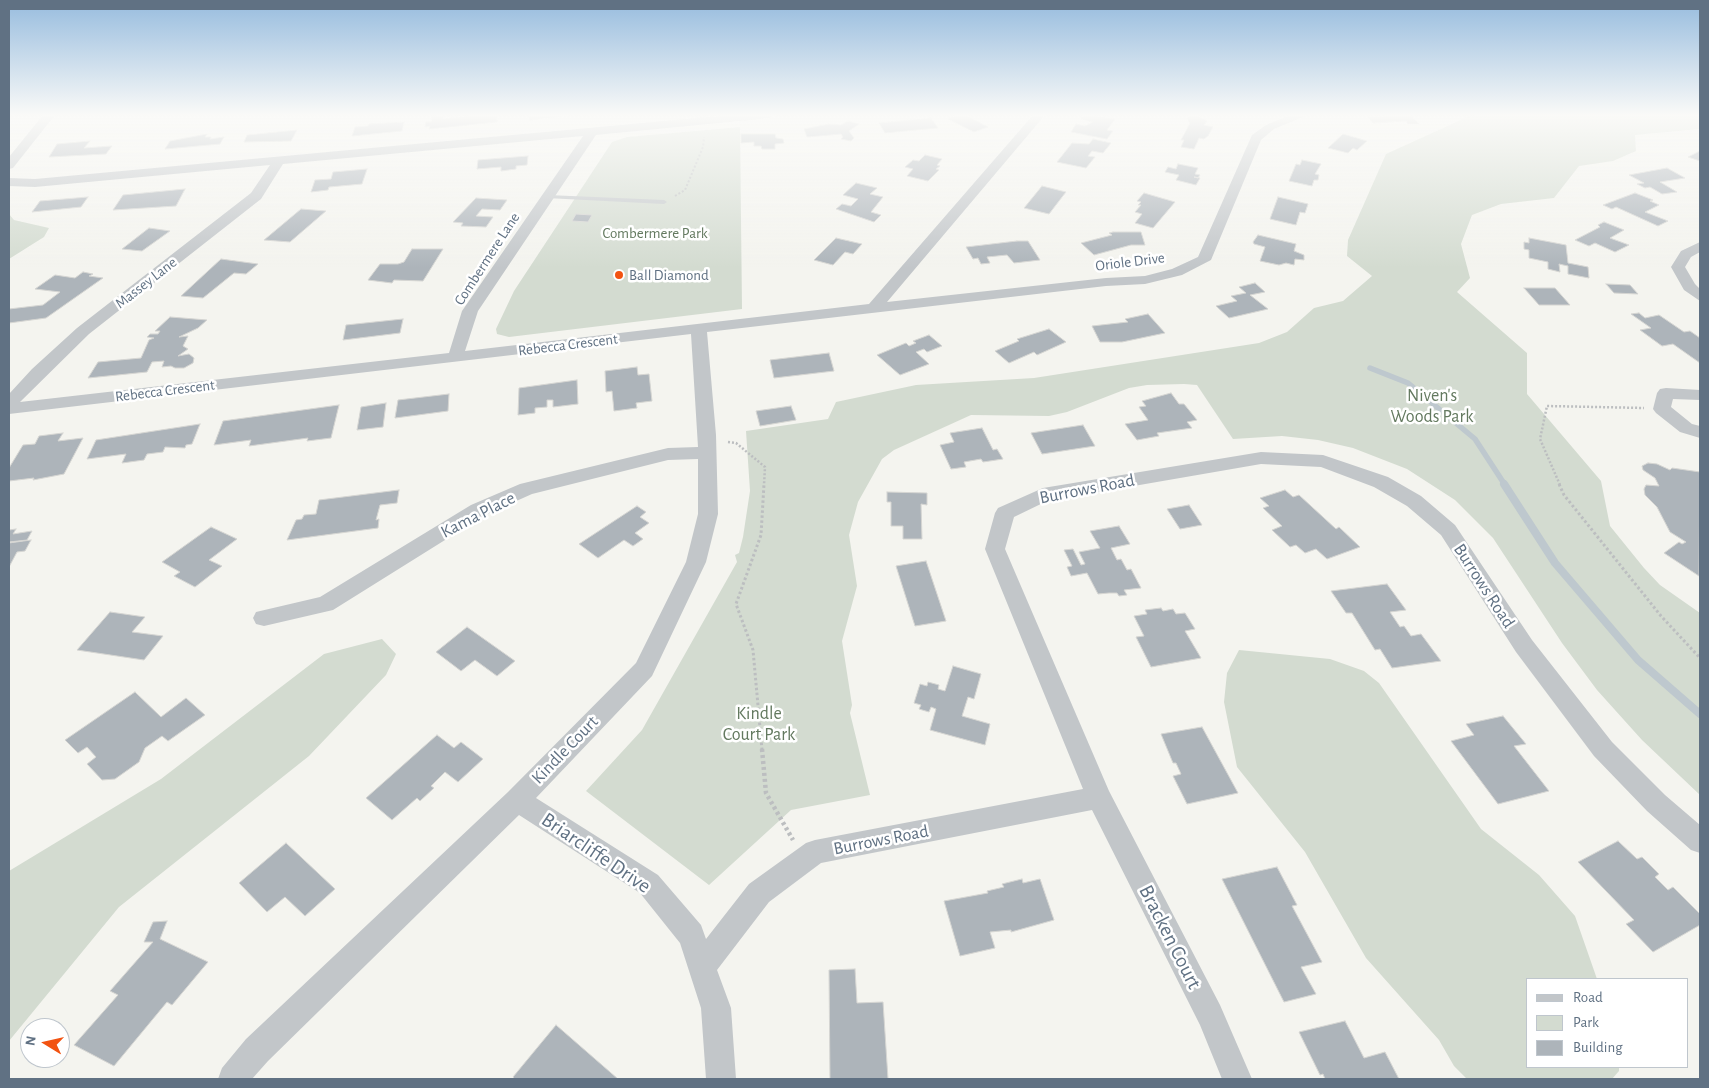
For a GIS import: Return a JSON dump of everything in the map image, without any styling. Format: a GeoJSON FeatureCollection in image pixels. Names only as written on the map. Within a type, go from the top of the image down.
{"type":"FeatureCollection","features":[{"type":"Feature","properties":{"kind":"street"},"geometry":{"type":"LineString","coordinates":[[9,182],[35,183],[218,166]]}},
{"type":"Feature","properties":{"kind":"street","name":"Massey Lane"},"geometry":{"type":"LineString","coordinates":[[9,404],[38,372],[83,331],[256,196],[275,166]]}},
{"type":"Feature","properties":{"kind":"street","name":"Combermere Lane"},"geometry":{"type":"LineString","coordinates":[[455,358],[470,311],[568,166]]}},
{"type":"Feature","properties":{"kind":"street"},"geometry":{"type":"LineString","coordinates":[[874,308],[996,166]]}},
{"type":"Feature","properties":{"kind":"street","name":"Oriole Drive"},"geometry":{"type":"LineString","coordinates":[[874,308],[1106,282],[1145,280],[1177,272],[1204,260],[1244,166]]}},
{"type":"Feature","properties":{"kind":"street"},"geometry":{"type":"LineString","coordinates":[[1700,246],[1686,254],[1678,267],[1689,287],[1700,296]]}},
{"type":"Feature","properties":{"kind":"street","name":"Rebecca Crescent"},"geometry":{"type":"LineString","coordinates":[[9,409],[874,308]]}},
{"type":"Feature","properties":{"kind":"street","name":"Kindle Court"},"geometry":{"type":"LineString","coordinates":[[233,1079],[257,1050],[517,800],[644,669],[696,562],[708,514],[699,329]]}},
{"type":"Feature","properties":{"kind":"street"},"geometry":{"type":"LineString","coordinates":[[1700,395],[1666,393],[1662,409],[1686,428],[1700,432]]}},
{"type":"Feature","properties":{"kind":"street","name":"Kama Place"},"geometry":{"type":"LineString","coordinates":[[264,618],[326,604],[478,510],[528,490],[706,446]]}},
{"type":"Feature","properties":{"kind":"street","name":"Burrows Road"},"geometry":{"type":"LineString","coordinates":[[701,968],[759,893],[815,852],[1099,797],[995,549],[1005,513],[1043,495],[1261,458],[1323,461],[1381,482],[1414,501],[1448,530],[1524,646],[1602,749],[1656,802],[1700,841]]}},
{"type":"Feature","properties":{"kind":"street","name":"Bracken Court"},"geometry":{"type":"LineString","coordinates":[[1099,797],[1210,1015],[1237,1079]]}},
{"type":"Feature","properties":{"kind":"street","name":"Briarcliffe Drive"},"geometry":{"type":"LineString","coordinates":[[517,800],[649,884],[691,935],[716,1008],[721,1079]]}},
{"type":"Feature","properties":{"kind":"lane"},"geometry":{"type":"LineString","coordinates":[[548,196],[664,202]]}},
{"type":"Feature","properties":{"kind":"path"},"geometry":{"type":"LineString","coordinates":[[664,202],[685,190],[695,166]]}},
{"type":"Feature","properties":{"kind":"path"},"geometry":{"type":"LineString","coordinates":[[1662,409],[1547,406],[1540,439],[1564,495],[1661,616],[1700,658]]}},
{"type":"Feature","properties":{"kind":"path"},"geometry":{"type":"LineString","coordinates":[[706,446],[736,443],[765,466],[760,535],[736,604],[753,650],[766,793],[804,860]]}},
{"type":"Feature","properties":{"kind":"green space","name":"Combermere Park"},"geometry":{"type":"Polygon","coordinates":[[[596,166],[740,166],[742,309],[509,337],[497,334],[496,329],[514,291],[596,166]]]}},
{"type":"Feature","properties":{"kind":"green space"},"geometry":{"type":"Polygon","coordinates":[[[1381,166],[1581,166],[1554,198],[1501,204],[1472,215],[1461,244],[1470,278],[1457,292],[1527,353],[1527,394],[1601,481],[1610,526],[1660,585],[1700,613],[1700,795],[1642,740],[1597,690],[1562,643],[1493,538],[1455,500],[1407,469],[1353,448],[1318,440],[1282,436],[1233,439],[1197,385],[1184,384],[1147,385],[1129,388],[1067,412],[1049,416],[971,415],[894,450],[882,459],[858,502],[849,535],[857,586],[842,641],[852,705],[850,713],[870,795],[791,810],[709,885],[586,791],[642,730],[737,562],[735,555],[739,553],[743,537],[750,491],[746,431],[828,419],[836,402],[916,385],[1034,378],[1259,343],[1287,332],[1314,308],[1343,301],[1372,276],[1347,256],[1348,240],[1381,166]]]}},
{"type":"Feature","properties":{"kind":"green space"},"geometry":{"type":"Polygon","coordinates":[[[9,214],[14,220],[49,228],[44,237],[9,259],[9,214]]]}},
{"type":"Feature","properties":{"kind":"green space"},"geometry":{"type":"Polygon","coordinates":[[[382,639],[396,654],[386,675],[309,756],[119,907],[28,1018],[20,1018],[20,1028],[9,1041],[9,871],[161,779],[324,654],[382,639]]]}},
{"type":"Feature","properties":{"kind":"green space"},"geometry":{"type":"Polygon","coordinates":[[[1239,650],[1330,659],[1364,671],[1379,683],[1481,829],[1539,875],[1575,916],[1597,978],[1526,978],[1526,1068],[1619,1068],[1619,1071],[1612,1079],[1467,1079],[1454,1066],[1439,1040],[1366,958],[1305,852],[1237,767],[1224,702],[1227,673],[1239,650]]]}},
{"type":"Feature","properties":{"kind":"building"},"geometry":{"type":"Polygon","coordinates":[[[477,166],[518,166],[516,166],[516,169],[501,171],[501,167],[477,169],[477,166]]]}},
{"type":"Feature","properties":{"kind":"building"},"geometry":{"type":"Polygon","coordinates":[[[940,166],[936,169],[939,170],[928,181],[907,176],[913,169],[905,167],[940,166]]]}},
{"type":"Feature","properties":{"kind":"building"},"geometry":{"type":"Polygon","coordinates":[[[1177,166],[1198,168],[1195,174],[1200,175],[1198,178],[1200,178],[1196,185],[1176,180],[1179,175],[1165,172],[1168,167],[1176,169],[1177,166]]]}},
{"type":"Feature","properties":{"kind":"building"},"geometry":{"type":"Polygon","coordinates":[[[1295,166],[1320,166],[1315,174],[1319,175],[1318,180],[1314,180],[1312,186],[1289,181],[1295,166]]]}},
{"type":"Feature","properties":{"kind":"building"},"geometry":{"type":"Polygon","coordinates":[[[1667,168],[1685,178],[1660,182],[1677,192],[1662,194],[1650,187],[1645,188],[1637,184],[1644,183],[1629,175],[1667,168]]]}},
{"type":"Feature","properties":{"kind":"building"},"geometry":{"type":"Polygon","coordinates":[[[367,169],[362,184],[329,187],[328,190],[311,192],[315,180],[331,179],[333,172],[367,169]]]}},
{"type":"Feature","properties":{"kind":"building"},"geometry":{"type":"Polygon","coordinates":[[[856,183],[877,188],[870,194],[883,197],[871,212],[881,215],[874,222],[836,209],[842,204],[851,206],[858,199],[843,195],[856,183]]]}},
{"type":"Feature","properties":{"kind":"building"},"geometry":{"type":"Polygon","coordinates":[[[1042,186],[1066,192],[1049,214],[1024,208],[1042,186]]]}},
{"type":"Feature","properties":{"kind":"building"},"geometry":{"type":"Polygon","coordinates":[[[185,189],[176,206],[113,210],[123,195],[185,189]]]}},
{"type":"Feature","properties":{"kind":"building"},"geometry":{"type":"Polygon","coordinates":[[[1144,193],[1175,202],[1153,228],[1135,223],[1142,214],[1135,212],[1141,205],[1138,205],[1141,202],[1137,201],[1144,193]]]}},
{"type":"Feature","properties":{"kind":"building"},"geometry":{"type":"Polygon","coordinates":[[[1635,193],[1653,200],[1650,201],[1659,205],[1645,212],[1668,221],[1658,226],[1616,207],[1612,209],[1603,205],[1635,193]]]}},
{"type":"Feature","properties":{"kind":"building"},"geometry":{"type":"Polygon","coordinates":[[[88,197],[81,207],[32,212],[40,201],[88,197]]]}},
{"type":"Feature","properties":{"kind":"building"},"geometry":{"type":"Polygon","coordinates":[[[1278,197],[1308,204],[1305,213],[1300,212],[1296,225],[1270,219],[1278,197]]]}},
{"type":"Feature","properties":{"kind":"building"},"geometry":{"type":"Polygon","coordinates":[[[476,198],[507,200],[500,210],[482,209],[476,216],[493,217],[486,227],[461,226],[463,223],[453,222],[476,198]]]}},
{"type":"Feature","properties":{"kind":"building"},"geometry":{"type":"Polygon","coordinates":[[[301,209],[326,211],[290,242],[264,240],[301,209]]]}},
{"type":"Feature","properties":{"kind":"building"},"geometry":{"type":"Polygon","coordinates":[[[576,214],[592,215],[588,222],[572,221],[576,214]]]}},
{"type":"Feature","properties":{"kind":"building"},"geometry":{"type":"Polygon","coordinates":[[[1604,222],[1624,230],[1610,238],[1629,245],[1615,252],[1595,243],[1589,246],[1575,240],[1600,227],[1598,225],[1604,222]]]}},
{"type":"Feature","properties":{"kind":"building"},"geometry":{"type":"Polygon","coordinates":[[[149,228],[170,231],[142,251],[122,249],[149,228]]]}},
{"type":"Feature","properties":{"kind":"building"},"geometry":{"type":"Polygon","coordinates":[[[1141,232],[1145,245],[1131,245],[1094,255],[1081,243],[1112,235],[1109,233],[1141,232]]]}},
{"type":"Feature","properties":{"kind":"building"},"geometry":{"type":"Polygon","coordinates":[[[1258,235],[1296,244],[1294,251],[1304,255],[1304,260],[1295,259],[1294,265],[1286,263],[1279,265],[1260,261],[1265,247],[1254,244],[1253,242],[1258,235]]]}},
{"type":"Feature","properties":{"kind":"building"},"geometry":{"type":"Polygon","coordinates":[[[836,238],[862,244],[853,254],[845,252],[833,265],[814,260],[836,238]]]}},
{"type":"Feature","properties":{"kind":"building"},"geometry":{"type":"Polygon","coordinates":[[[1529,238],[1566,245],[1568,263],[1588,267],[1589,278],[1568,274],[1568,266],[1559,264],[1560,272],[1548,269],[1548,262],[1529,258],[1529,250],[1524,249],[1524,242],[1529,243],[1529,238]]]}},
{"type":"Feature","properties":{"kind":"building"},"geometry":{"type":"Polygon","coordinates":[[[1028,241],[1040,260],[1014,263],[1007,255],[987,257],[990,263],[981,264],[978,258],[973,259],[966,247],[1028,241]]]}},
{"type":"Feature","properties":{"kind":"building"},"geometry":{"type":"Polygon","coordinates":[[[412,249],[443,249],[423,281],[394,280],[392,283],[368,280],[380,264],[404,262],[412,249]]]}},
{"type":"Feature","properties":{"kind":"building"},"geometry":{"type":"Polygon","coordinates":[[[221,259],[258,264],[246,274],[234,273],[203,298],[181,296],[221,259]]]}},
{"type":"Feature","properties":{"kind":"building"},"geometry":{"type":"Polygon","coordinates":[[[83,272],[93,274],[89,276],[103,278],[46,318],[9,323],[9,309],[43,305],[60,292],[35,289],[55,275],[75,278],[83,272]]]}},
{"type":"Feature","properties":{"kind":"building"},"geometry":{"type":"Polygon","coordinates":[[[1255,283],[1265,292],[1250,295],[1268,309],[1229,318],[1216,306],[1237,301],[1231,296],[1246,293],[1239,287],[1255,283]]]}},
{"type":"Feature","properties":{"kind":"building"},"geometry":{"type":"Polygon","coordinates":[[[1606,284],[1630,285],[1638,294],[1614,293],[1606,284]]]}},
{"type":"Feature","properties":{"kind":"building"},"geometry":{"type":"Polygon","coordinates":[[[1524,288],[1555,288],[1570,305],[1539,305],[1524,288]]]}},
{"type":"Feature","properties":{"kind":"building"},"geometry":{"type":"Polygon","coordinates":[[[1639,313],[1645,318],[1659,315],[1684,332],[1690,331],[1700,338],[1700,363],[1673,344],[1662,346],[1640,330],[1651,328],[1631,314],[1639,313]]]}},
{"type":"Feature","properties":{"kind":"building"},"geometry":{"type":"Polygon","coordinates":[[[1148,314],[1165,333],[1122,342],[1100,342],[1092,326],[1128,322],[1125,319],[1148,314]]]}},
{"type":"Feature","properties":{"kind":"building"},"geometry":{"type":"Polygon","coordinates":[[[170,317],[207,320],[198,328],[179,337],[188,336],[183,346],[188,349],[178,356],[189,354],[194,358],[193,363],[184,368],[175,368],[171,366],[162,367],[164,361],[152,362],[147,372],[88,378],[98,362],[141,358],[149,340],[154,338],[147,337],[150,334],[158,334],[160,331],[155,331],[170,317]]]}},
{"type":"Feature","properties":{"kind":"building"},"geometry":{"type":"Polygon","coordinates":[[[403,319],[400,333],[343,340],[346,325],[403,319]]]}},
{"type":"Feature","properties":{"kind":"building"},"geometry":{"type":"Polygon","coordinates":[[[1049,329],[1066,342],[1037,355],[1034,352],[1009,363],[995,351],[1019,341],[1017,339],[1049,329]]]}},
{"type":"Feature","properties":{"kind":"building"},"geometry":{"type":"Polygon","coordinates":[[[929,335],[942,346],[927,352],[924,349],[916,352],[929,364],[900,375],[877,355],[906,343],[909,346],[916,343],[913,341],[929,335]]]}},
{"type":"Feature","properties":{"kind":"building"},"geometry":{"type":"Polygon","coordinates":[[[829,353],[834,371],[774,378],[770,360],[829,353]]]}},
{"type":"Feature","properties":{"kind":"building"},"geometry":{"type":"Polygon","coordinates":[[[637,367],[638,375],[649,374],[652,401],[636,403],[637,408],[614,411],[612,391],[606,392],[605,371],[637,367]]]}},
{"type":"Feature","properties":{"kind":"building"},"geometry":{"type":"Polygon","coordinates":[[[577,380],[578,404],[553,407],[553,400],[547,400],[547,407],[535,408],[535,413],[518,415],[519,388],[577,380]]]}},
{"type":"Feature","properties":{"kind":"building"},"geometry":{"type":"Polygon","coordinates":[[[1171,393],[1179,404],[1184,404],[1197,420],[1187,422],[1192,428],[1157,433],[1159,436],[1137,440],[1125,424],[1148,420],[1139,407],[1146,406],[1142,401],[1171,393]]]}},
{"type":"Feature","properties":{"kind":"building"},"geometry":{"type":"Polygon","coordinates":[[[449,394],[448,411],[395,418],[398,400],[449,394]]]}},
{"type":"Feature","properties":{"kind":"building"},"geometry":{"type":"Polygon","coordinates":[[[386,403],[383,427],[357,430],[361,407],[386,403]]]}},
{"type":"Feature","properties":{"kind":"building"},"geometry":{"type":"Polygon","coordinates":[[[339,405],[331,438],[307,441],[308,438],[249,446],[251,440],[214,445],[223,421],[339,405]]]}},
{"type":"Feature","properties":{"kind":"building"},"geometry":{"type":"Polygon","coordinates":[[[791,406],[796,420],[760,426],[756,411],[791,406]]]}},
{"type":"Feature","properties":{"kind":"building"},"geometry":{"type":"Polygon","coordinates":[[[200,424],[192,444],[186,445],[185,448],[165,447],[163,452],[147,454],[144,460],[122,463],[126,454],[87,459],[96,440],[200,424]]]}},
{"type":"Feature","properties":{"kind":"building"},"geometry":{"type":"Polygon","coordinates":[[[1083,425],[1095,446],[1042,454],[1031,433],[1083,425]]]}},
{"type":"Feature","properties":{"kind":"building"},"geometry":{"type":"Polygon","coordinates":[[[982,428],[993,450],[997,449],[1003,459],[983,462],[981,459],[964,462],[966,467],[951,469],[940,445],[954,442],[950,433],[982,428]]]}},
{"type":"Feature","properties":{"kind":"building"},"geometry":{"type":"Polygon","coordinates":[[[63,433],[58,441],[83,438],[64,474],[33,480],[34,478],[9,481],[9,468],[23,445],[35,444],[39,436],[63,433]]]}},
{"type":"Feature","properties":{"kind":"building"},"geometry":{"type":"Polygon","coordinates":[[[1648,463],[1657,464],[1670,470],[1672,468],[1700,472],[1699,576],[1664,553],[1679,542],[1682,544],[1686,542],[1670,532],[1657,507],[1645,495],[1644,489],[1646,485],[1659,486],[1655,478],[1643,470],[1642,466],[1648,463]]]}},
{"type":"Feature","properties":{"kind":"building"},"geometry":{"type":"Polygon","coordinates":[[[399,490],[397,503],[380,505],[376,520],[379,519],[378,528],[287,540],[296,520],[302,519],[304,515],[316,514],[319,500],[399,490]]]}},
{"type":"Feature","properties":{"kind":"building"},"geometry":{"type":"Polygon","coordinates":[[[1285,490],[1293,497],[1299,495],[1336,529],[1339,527],[1360,547],[1327,559],[1316,549],[1305,553],[1296,545],[1290,547],[1272,530],[1282,526],[1263,508],[1269,506],[1260,498],[1285,490]]]}},
{"type":"Feature","properties":{"kind":"building"},"geometry":{"type":"Polygon","coordinates":[[[887,492],[927,493],[927,505],[921,504],[922,539],[903,539],[903,526],[891,526],[891,502],[887,502],[887,492]]]}},
{"type":"Feature","properties":{"kind":"building"},"geometry":{"type":"Polygon","coordinates":[[[1189,505],[1202,525],[1180,529],[1167,509],[1189,505]]]}},
{"type":"Feature","properties":{"kind":"building"},"geometry":{"type":"Polygon","coordinates":[[[637,506],[646,512],[640,517],[649,523],[635,533],[643,539],[633,546],[624,540],[598,558],[579,544],[637,506]]]}},
{"type":"Feature","properties":{"kind":"building"},"geometry":{"type":"Polygon","coordinates":[[[1119,526],[1130,544],[1111,548],[1117,560],[1121,559],[1127,570],[1131,569],[1141,588],[1124,590],[1127,595],[1119,596],[1117,593],[1098,594],[1087,573],[1071,576],[1067,567],[1072,566],[1064,550],[1073,549],[1081,565],[1085,564],[1079,552],[1100,548],[1090,531],[1119,526]]]}},
{"type":"Feature","properties":{"kind":"building"},"geometry":{"type":"Polygon","coordinates":[[[211,527],[237,539],[209,560],[222,566],[195,587],[174,576],[180,572],[162,562],[211,527]]]}},
{"type":"Feature","properties":{"kind":"building"},"geometry":{"type":"Polygon","coordinates":[[[16,529],[13,534],[32,531],[27,540],[9,542],[9,530],[16,529]]]}},
{"type":"Feature","properties":{"kind":"building"},"geometry":{"type":"Polygon","coordinates":[[[31,540],[25,551],[17,552],[9,567],[9,543],[31,540]]]}},
{"type":"Feature","properties":{"kind":"building"},"geometry":{"type":"Polygon","coordinates":[[[926,561],[946,621],[915,626],[896,566],[926,561]]]}},
{"type":"Feature","properties":{"kind":"building"},"geometry":{"type":"Polygon","coordinates":[[[1387,584],[1406,610],[1390,612],[1400,627],[1404,626],[1411,636],[1421,634],[1441,661],[1392,668],[1380,649],[1375,650],[1352,613],[1346,613],[1331,591],[1387,584]]]}},
{"type":"Feature","properties":{"kind":"building"},"geometry":{"type":"Polygon","coordinates":[[[1161,608],[1163,611],[1173,609],[1176,614],[1185,613],[1195,629],[1185,631],[1201,658],[1151,667],[1136,637],[1144,636],[1134,616],[1147,614],[1145,610],[1161,608]]]}},
{"type":"Feature","properties":{"kind":"building"},"geometry":{"type":"Polygon","coordinates":[[[110,612],[145,617],[132,632],[163,636],[144,660],[77,650],[110,612]]]}},
{"type":"Feature","properties":{"kind":"building"},"geometry":{"type":"Polygon","coordinates":[[[467,627],[515,661],[497,676],[475,660],[461,671],[436,652],[467,627]]]}},
{"type":"Feature","properties":{"kind":"building"},"geometry":{"type":"Polygon","coordinates":[[[953,666],[981,674],[974,699],[968,697],[962,716],[990,724],[985,745],[930,730],[936,709],[931,707],[929,712],[919,709],[921,705],[914,703],[920,684],[927,686],[928,682],[939,685],[938,689],[945,691],[953,666]]]}},
{"type":"Feature","properties":{"kind":"building"},"geometry":{"type":"Polygon","coordinates":[[[135,692],[161,717],[186,698],[205,715],[168,741],[162,736],[145,748],[139,762],[115,779],[102,780],[87,764],[96,757],[87,747],[78,753],[65,740],[135,692]]]}},
{"type":"Feature","properties":{"kind":"building"},"geometry":{"type":"Polygon","coordinates":[[[1503,716],[1526,744],[1514,746],[1549,791],[1498,804],[1451,741],[1474,735],[1466,724],[1503,716]]]}},
{"type":"Feature","properties":{"kind":"building"},"geometry":{"type":"Polygon","coordinates":[[[1202,727],[1238,793],[1187,804],[1173,776],[1181,774],[1176,763],[1173,763],[1161,734],[1202,727]]]}},
{"type":"Feature","properties":{"kind":"building"},"geometry":{"type":"Polygon","coordinates":[[[437,735],[454,748],[461,742],[483,759],[458,782],[445,772],[431,786],[434,788],[420,801],[417,798],[392,820],[366,798],[437,735]]]}},
{"type":"Feature","properties":{"kind":"building"},"geometry":{"type":"Polygon","coordinates":[[[1618,841],[1637,859],[1642,857],[1659,874],[1655,877],[1668,890],[1673,887],[1700,914],[1700,925],[1653,952],[1626,924],[1634,920],[1578,862],[1618,841]]]}},
{"type":"Feature","properties":{"kind":"building"},"geometry":{"type":"Polygon","coordinates":[[[286,843],[335,889],[305,916],[285,897],[267,912],[239,883],[286,843]]]}},
{"type":"Feature","properties":{"kind":"building"},"geometry":{"type":"Polygon","coordinates":[[[1277,867],[1297,905],[1292,906],[1322,962],[1301,967],[1316,994],[1284,1002],[1222,879],[1277,867]]]}},
{"type":"Feature","properties":{"kind":"building"},"geometry":{"type":"Polygon","coordinates":[[[1022,879],[1023,883],[1040,879],[1054,920],[1011,932],[1011,930],[990,932],[995,948],[960,956],[944,901],[988,893],[987,891],[1004,887],[1002,884],[1022,879]]]}},
{"type":"Feature","properties":{"kind":"building"},"geometry":{"type":"Polygon","coordinates":[[[167,921],[160,939],[208,962],[172,1005],[167,1002],[114,1066],[74,1045],[118,995],[110,991],[153,942],[144,942],[153,922],[167,921]]]}},
{"type":"Feature","properties":{"kind":"building"},"geometry":{"type":"Polygon","coordinates":[[[855,969],[857,1003],[883,1002],[888,1079],[830,1079],[829,970],[855,969]]]}},
{"type":"Feature","properties":{"kind":"building"},"geometry":{"type":"Polygon","coordinates":[[[1345,1021],[1364,1058],[1385,1052],[1399,1079],[1325,1079],[1323,1074],[1320,1075],[1299,1032],[1345,1021]]]}},
{"type":"Feature","properties":{"kind":"building"},"geometry":{"type":"Polygon","coordinates":[[[556,1025],[618,1079],[515,1079],[513,1077],[556,1025]]]}},
{"type":"Feature","properties":{"kind":"waterway"},"geometry":{"type":"LineString","coordinates":[[1370,368],[1408,383],[1475,439],[1505,485]]}},
{"type":"Feature","properties":{"kind":"waterway"},"geometry":{"type":"LineString","coordinates":[[1504,484],[1555,563],[1638,660],[1700,714]]}},
{"type":"Feature","properties":{"kind":"place","name":"Ball Diamond"},"geometry":{"type":"Point","coordinates":[619,275]}},
{"type":"Feature","properties":{"kind":"park label","name":"Niven's Woods Park"},"geometry":{"type":"Point","coordinates":[1432,406]}},
{"type":"Feature","properties":{"kind":"park label","name":"Kindle Court Park"},"geometry":{"type":"Point","coordinates":[759,724]}}]}
